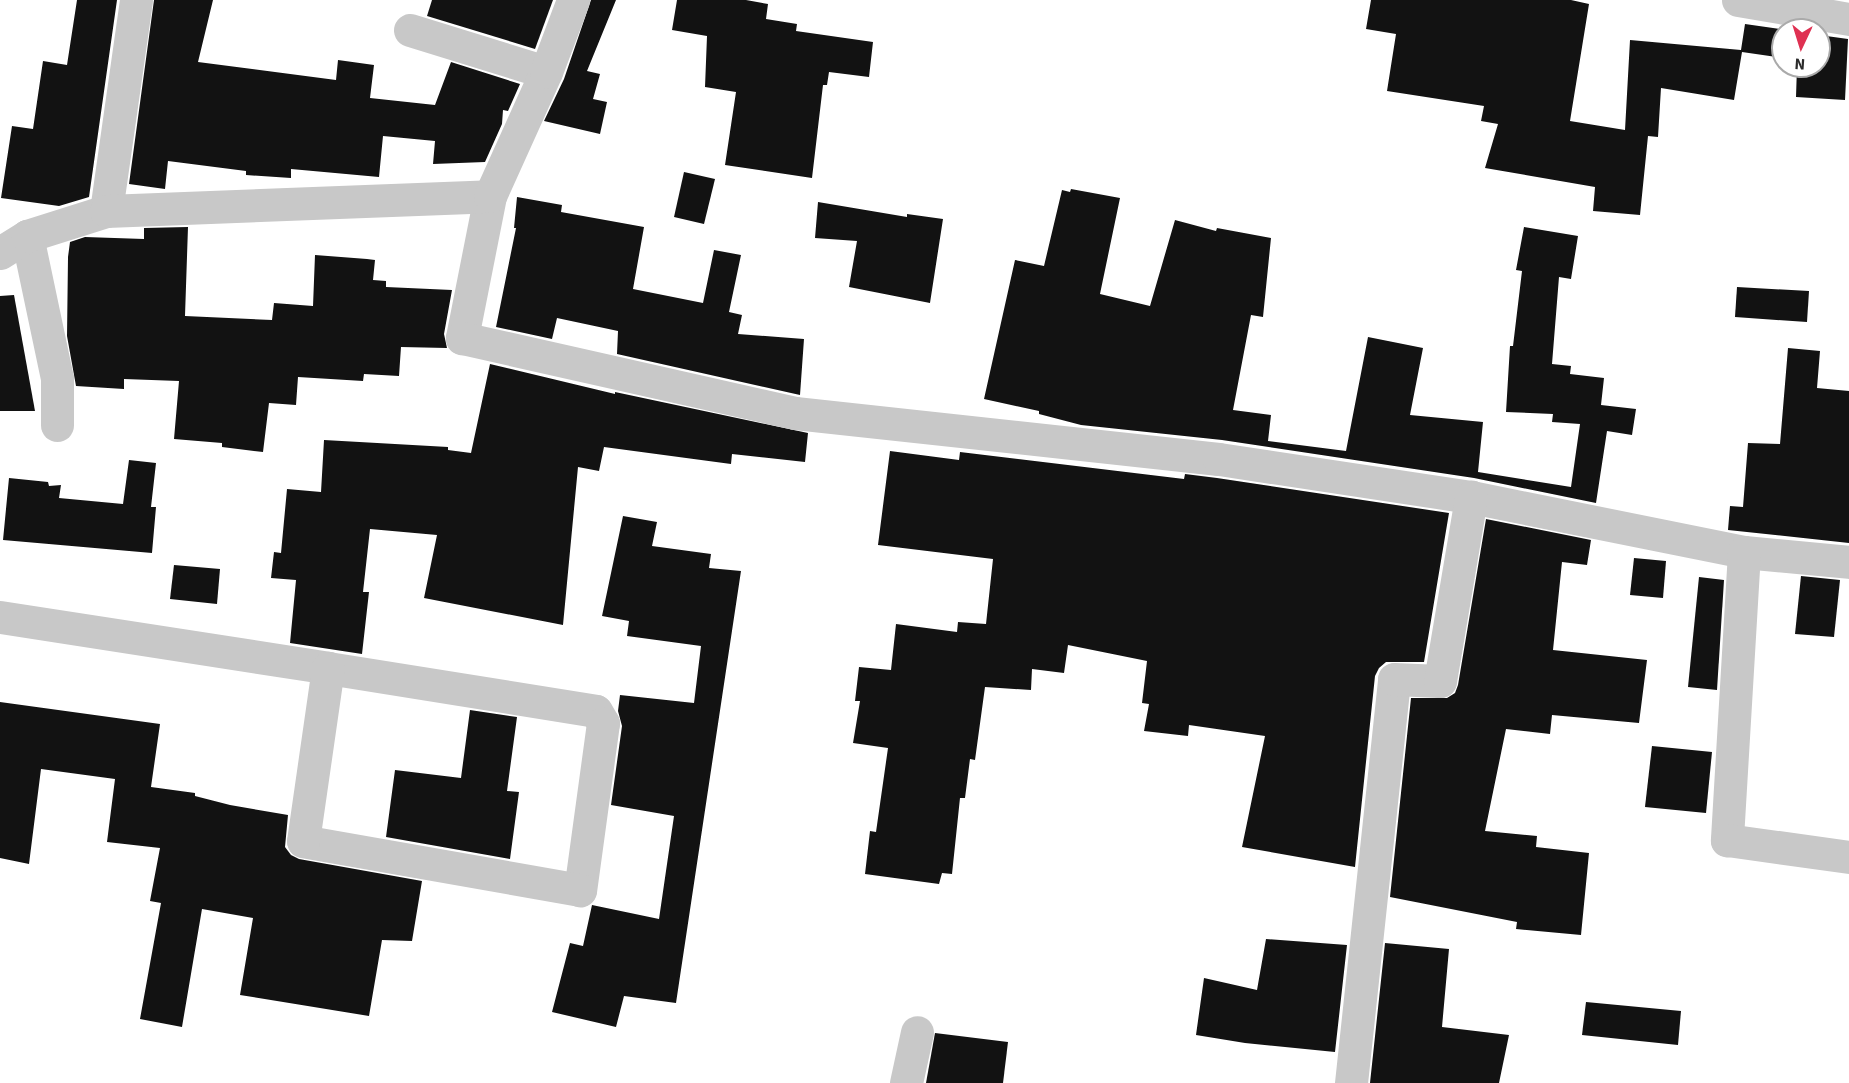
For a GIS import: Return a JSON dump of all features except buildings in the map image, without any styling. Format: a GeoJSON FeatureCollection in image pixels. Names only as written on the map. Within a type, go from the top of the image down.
{"type":"FeatureCollection","features":[{"type":"Feature","properties":{"kind":"street"},"geometry":{"type":"LineString","coordinates":[[106,210],[136,0]]}},
{"type":"Feature","properties":{"kind":"street"},"geometry":{"type":"LineString","coordinates":[[573,0],[546,72],[490,196],[462,338],[795,413],[1220,459],[1471,497],[1744,552],[1849,562]]}},
{"type":"Feature","properties":{"kind":"street"},"geometry":{"type":"LineString","coordinates":[[1738,0],[1849,19]]}},
{"type":"Feature","properties":{"kind":"street"},"geometry":{"type":"LineString","coordinates":[[410,30],[546,72]]}},
{"type":"Feature","properties":{"kind":"street"},"geometry":{"type":"LineString","coordinates":[[57,426],[57,378],[13,245],[106,210],[490,196]]}},
{"type":"Feature","properties":{"kind":"street"},"geometry":{"type":"LineString","coordinates":[[1351,1083],[1394,679],[1440,681],[1471,497]]}},
{"type":"Feature","properties":{"kind":"street"},"geometry":{"type":"LineString","coordinates":[[1744,552],[1727,840],[1849,857]]}},
{"type":"Feature","properties":{"kind":"street"},"geometry":{"type":"LineString","coordinates":[[0,617],[328,668],[596,711],[603,723],[580,890],[303,841],[328,668]]}},
{"type":"Feature","properties":{"kind":"street"},"geometry":{"type":"LineString","coordinates":[[906,1083],[917,1032]]}}]}
